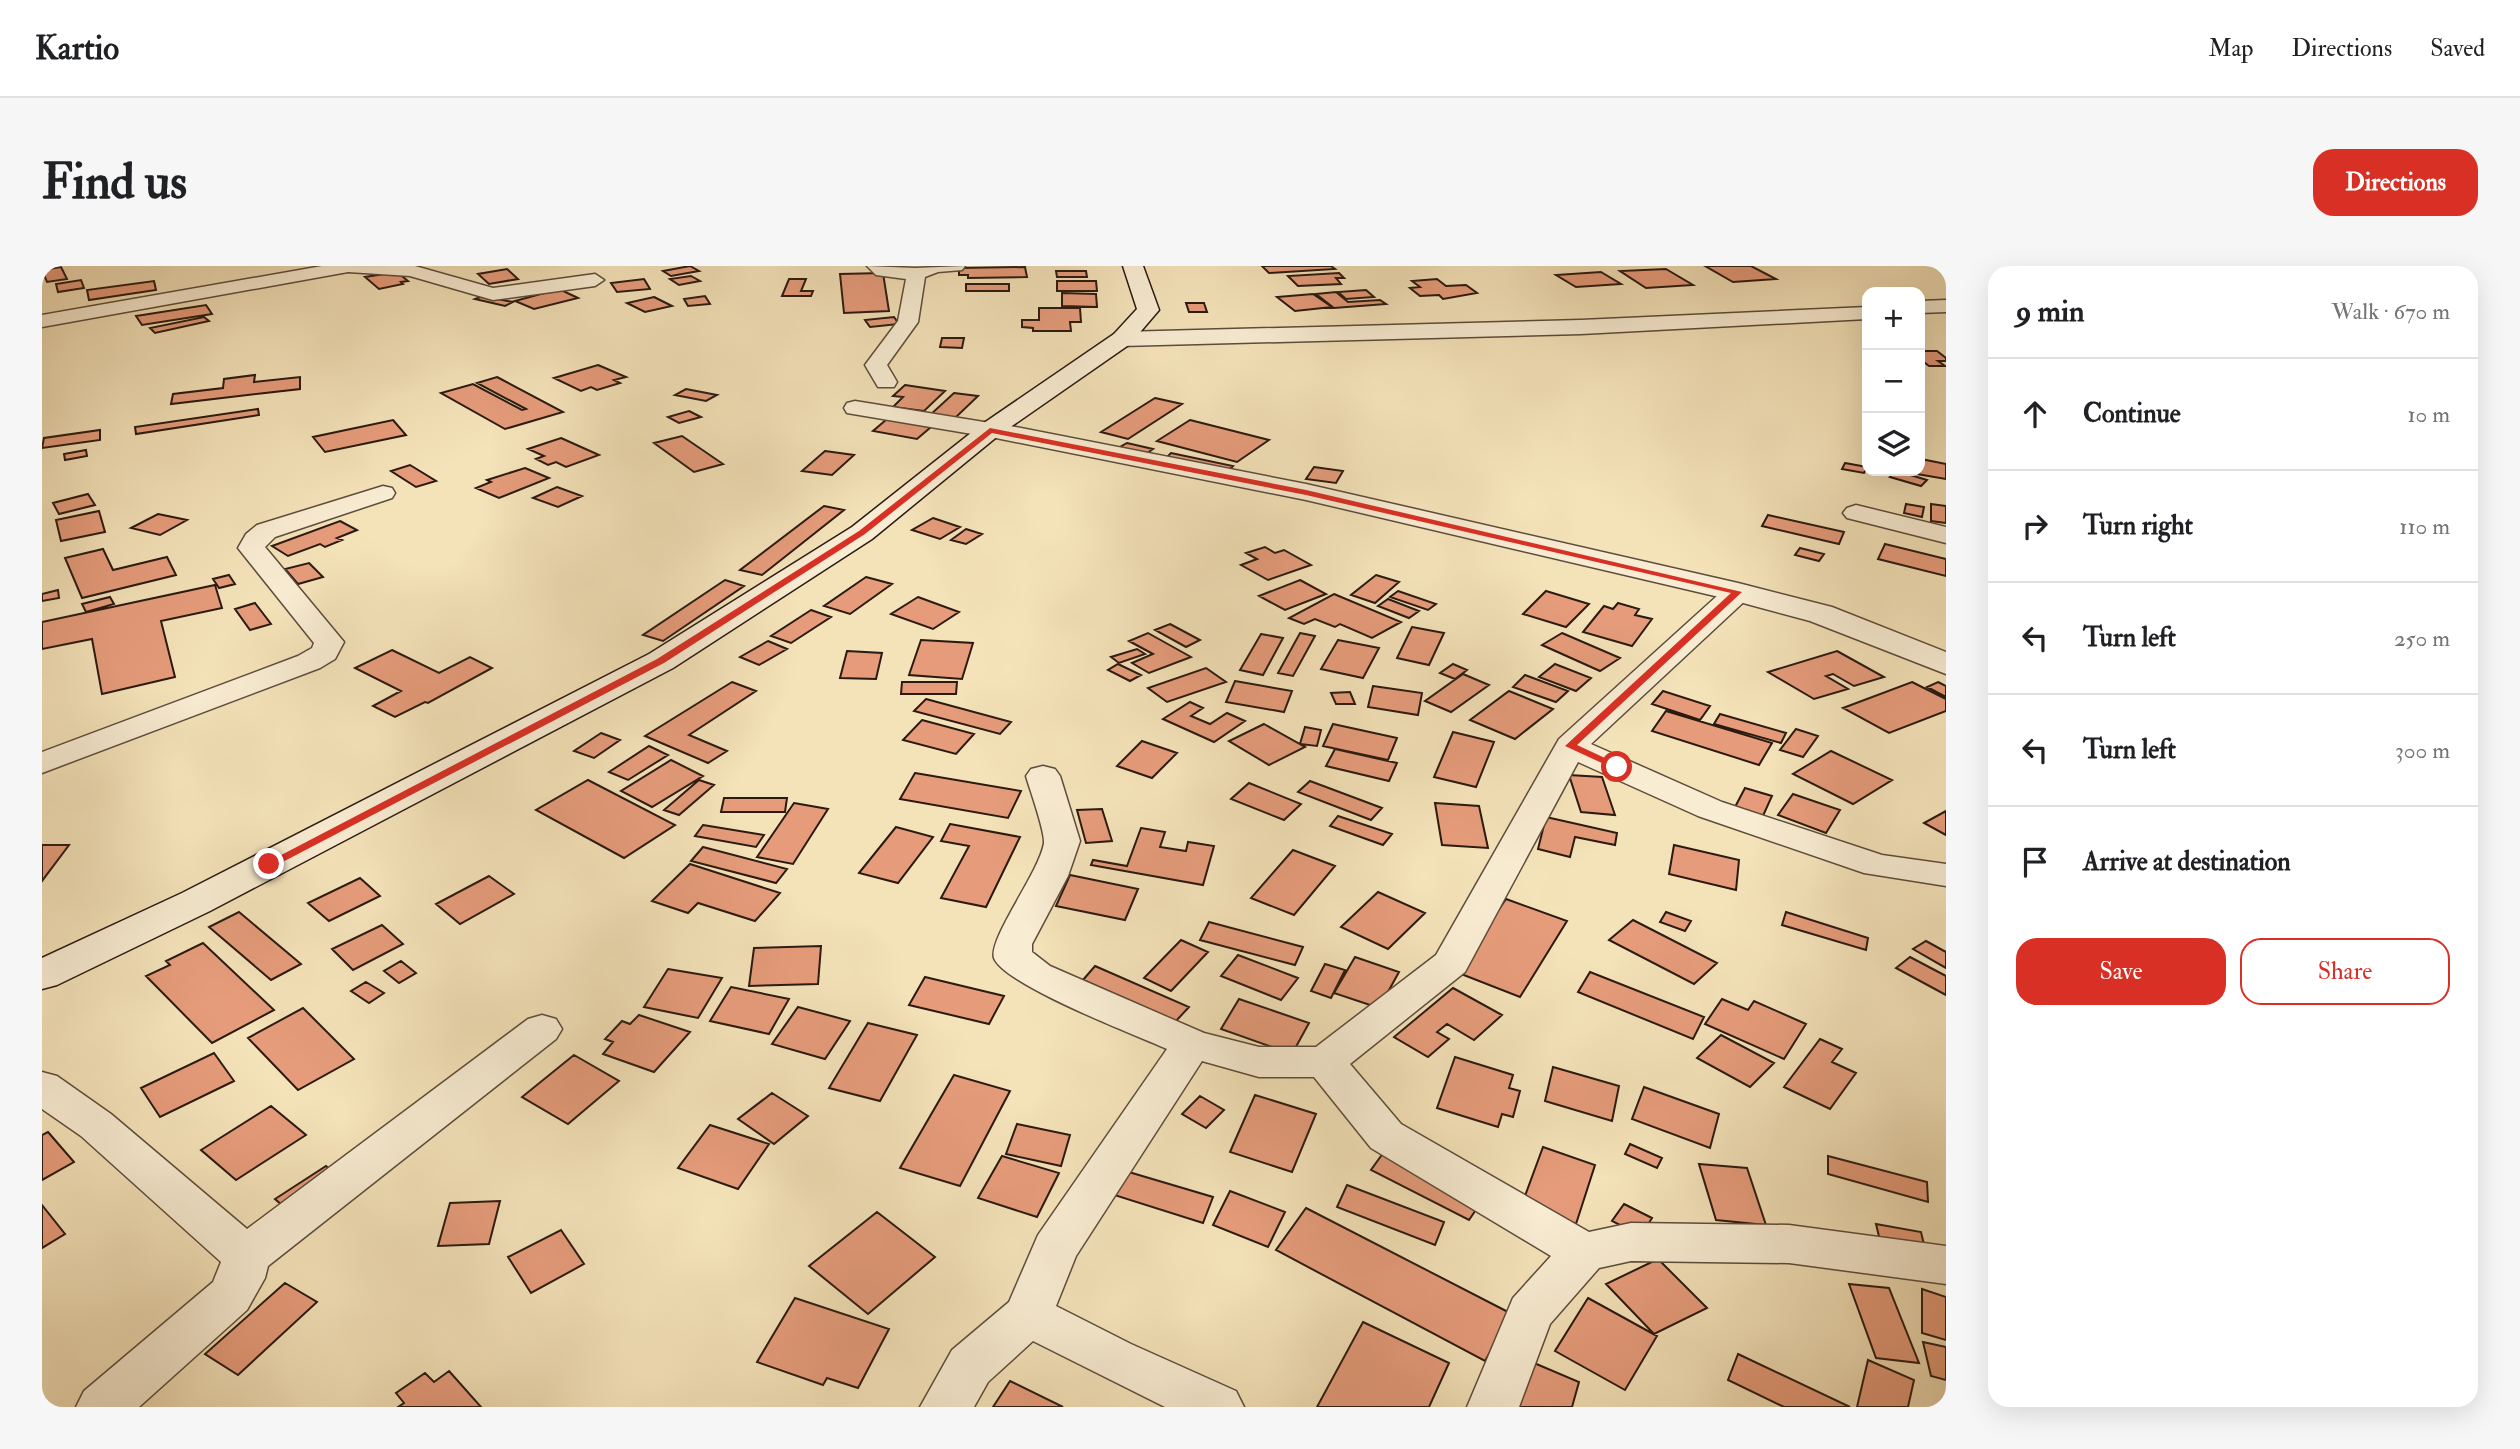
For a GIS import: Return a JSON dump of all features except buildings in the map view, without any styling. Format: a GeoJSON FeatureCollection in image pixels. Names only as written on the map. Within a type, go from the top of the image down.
{"type":"FeatureCollection","features":[{"type":"Feature","properties":{"kind":"street"},"geometry":{"type":"LineString","coordinates":[[876,266],[882,271],[916,274],[936,267],[956,266]]}},
{"type":"Feature","properties":{"kind":"street"},"geometry":{"type":"LineString","coordinates":[[42,975],[196,902],[661,661],[862,533],[990,430],[1122,339],[1148,310],[1133,266]]}},
{"type":"Feature","properties":{"kind":"street"},"geometry":{"type":"LineString","coordinates":[[42,321],[348,267],[398,269],[429,274],[478,293],[493,294],[595,280]]}},
{"type":"Feature","properties":{"kind":"street"},"geometry":{"type":"LineString","coordinates":[[886,382],[876,365],[908,322],[916,274]]}},
{"type":"Feature","properties":{"kind":"street"},"geometry":{"type":"LineString","coordinates":[[1925,307],[1946,306]]}},
{"type":"Feature","properties":{"kind":"street"},"geometry":{"type":"LineString","coordinates":[[1273,333],[1309,327],[1862,307]]}},
{"type":"Feature","properties":{"kind":"street"},"geometry":{"type":"LineString","coordinates":[[1122,339],[1273,333],[1344,335],[1862,313]]}},
{"type":"Feature","properties":{"kind":"street"},"geometry":{"type":"LineString","coordinates":[[1925,313],[1946,313]]}},
{"type":"Feature","properties":{"kind":"street"},"geometry":{"type":"LineString","coordinates":[[855,408],[990,430],[1306,492],[1738,592],[1821,614],[1905,645],[1946,664]]}},
{"type":"Feature","properties":{"kind":"street"},"geometry":{"type":"LineString","coordinates":[[42,763],[309,662],[325,653],[329,642],[251,548],[255,540],[266,531],[383,493]]}},
{"type":"Feature","properties":{"kind":"street"},"geometry":{"type":"LineString","coordinates":[[1856,513],[1946,535]]}},
{"type":"Feature","properties":{"kind":"street"},"geometry":{"type":"LineString","coordinates":[[1042,776],[1062,841],[1050,876],[1013,944],[1013,957],[1036,975],[1192,1044],[1259,1062],[1325,1062],[1451,963],[1570,746],[1738,592]]}},
{"type":"Feature","properties":{"kind":"street"},"geometry":{"type":"LineString","coordinates":[[1570,746],[1710,809],[1877,865],[1946,875]]}},
{"type":"Feature","properties":{"kind":"street"},"geometry":{"type":"LineString","coordinates":[[102,1407],[230,1296],[241,1278],[246,1256],[542,1029]]}},
{"type":"Feature","properties":{"kind":"street"},"geometry":{"type":"LineString","coordinates":[[946,1407],[970,1366],[1028,1315],[1055,1249],[1192,1044]]}},
{"type":"Feature","properties":{"kind":"street"},"geometry":{"type":"LineString","coordinates":[[1325,1062],[1386,1136],[1584,1252]]}},
{"type":"Feature","properties":{"kind":"street"},"geometry":{"type":"LineString","coordinates":[[42,1087],[96,1125],[246,1256]]}},
{"type":"Feature","properties":{"kind":"street"},"geometry":{"type":"LineString","coordinates":[[1493,1407],[1530,1313],[1584,1252],[1631,1242],[1788,1244],[1946,1265]]}},
{"type":"Feature","properties":{"kind":"street"},"geometry":{"type":"LineString","coordinates":[[1028,1315],[1113,1359],[1218,1407]]}},
{"type":"Feature","properties":{"kind":"route"},"geometry":{"type":"LineString","coordinates":[[269,864],[661,661],[862,533],[990,430],[1306,492],[1738,592],[1570,746],[1617,767]]}}]}
